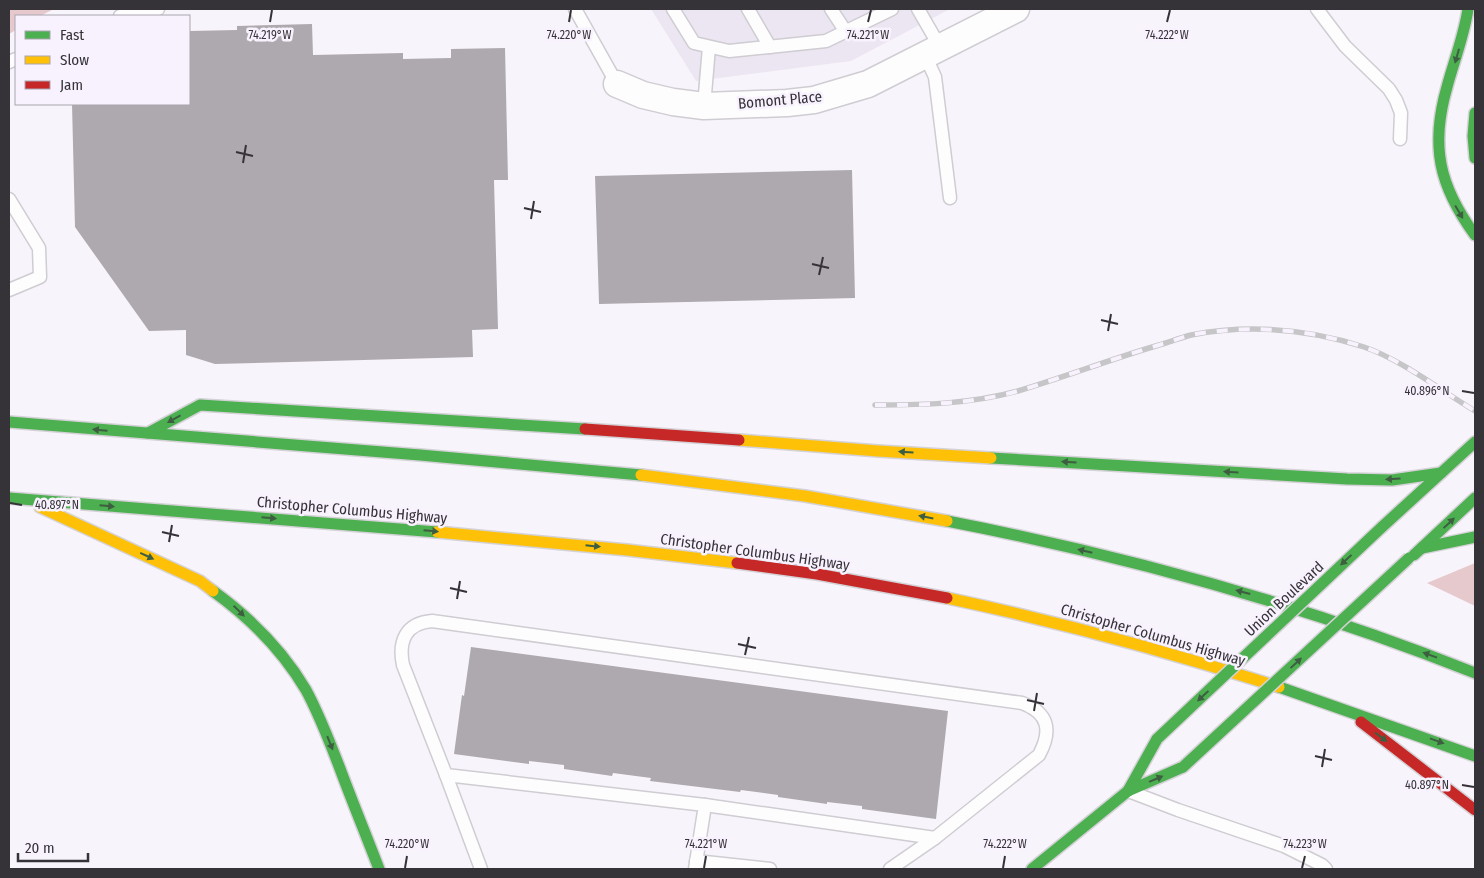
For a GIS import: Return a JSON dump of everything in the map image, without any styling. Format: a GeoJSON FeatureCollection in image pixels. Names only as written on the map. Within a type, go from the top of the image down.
{"type":"FeatureCollection","features":[{"type":"Feature","properties":{"kind":"main road"},"geometry":{"type":"LineString","coordinates":[[1468,9],[1463,34],[1444,99],[1439,158],[1446,188],[1460,216],[1475,235]]}},
{"type":"Feature","properties":{"kind":"main road"},"geometry":{"type":"LineString","coordinates":[[1475,113],[1473,138],[1475,158]]}},
{"type":"Feature","properties":{"kind":"main road"},"geometry":{"type":"LineString","coordinates":[[148,433],[200,405],[658,433],[878,451],[1338,479],[1392,480],[1441,473]]}},
{"type":"Feature","properties":{"kind":"main road"},"geometry":{"type":"LineString","coordinates":[[9,422],[507,462],[676,479],[760,489],[918,516],[1094,553],[1257,596],[1375,635],[1475,673]]}},
{"type":"Feature","properties":{"kind":"main road","name":"Union Boulevard"},"geometry":{"type":"LineString","coordinates":[[1128,791],[1157,739],[1475,442]]}},
{"type":"Feature","properties":{"kind":"main road","name":"Christopher Columbus Highway"},"geometry":{"type":"LineString","coordinates":[[9,498],[565,543],[733,562],[818,574],[943,597],[1067,625],[1189,658],[1342,708],[1475,756]]}},
{"type":"Feature","properties":{"kind":"main road","name":"Union Boulevard"},"geometry":{"type":"LineString","coordinates":[[1032,869],[1128,791],[1183,768],[1475,498]]}},
{"type":"Feature","properties":{"kind":"main road"},"geometry":{"type":"LineString","coordinates":[[24,499],[200,581],[231,604],[257,628],[284,658],[305,689],[320,718],[379,869]]}},
{"type":"Feature","properties":{"kind":"main road"},"geometry":{"type":"LineString","coordinates":[[1422,548],[1475,537]]}},
{"type":"Feature","properties":{"kind":"main road"},"geometry":{"type":"LineString","coordinates":[[1342,708],[1475,810]]}},
{"type":"Feature","properties":{"kind":"street","name":"Bomont Place"},"geometry":{"type":"LineString","coordinates":[[617,84],[643,95],[673,102],[704,106],[787,103],[814,100],[868,84],[1016,9]]}},
{"type":"Feature","properties":{"kind":"lane"},"geometry":{"type":"LineString","coordinates":[[128,15],[153,12],[158,9]]}},
{"type":"Feature","properties":{"kind":"lane"},"geometry":{"type":"LineString","coordinates":[[575,9],[617,84]]}},
{"type":"Feature","properties":{"kind":"lane"},"geometry":{"type":"LineString","coordinates":[[674,9],[694,44],[729,51],[826,41],[892,9]]}},
{"type":"Feature","properties":{"kind":"lane"},"geometry":{"type":"LineString","coordinates":[[748,9],[770,47]]}},
{"type":"Feature","properties":{"kind":"lane"},"geometry":{"type":"LineString","coordinates":[[831,9],[846,32]]}},
{"type":"Feature","properties":{"kind":"lane"},"geometry":{"type":"LineString","coordinates":[[918,9],[932,51],[950,198]]}},
{"type":"Feature","properties":{"kind":"lane"},"geometry":{"type":"LineString","coordinates":[[1317,9],[1346,46],[1389,89],[1401,113],[1400,139]]}},
{"type":"Feature","properties":{"kind":"lane"},"geometry":{"type":"LineString","coordinates":[[704,106],[709,47]]}},
{"type":"Feature","properties":{"kind":"lane"},"geometry":{"type":"LineString","coordinates":[[9,199],[38,248],[40,277],[9,290]]}},
{"type":"Feature","properties":{"kind":"lane"},"geometry":{"type":"LineString","coordinates":[[481,869],[401,657],[401,649],[406,635],[410,629],[424,621],[452,623],[1022,703],[1039,711],[1043,717],[1047,734],[1039,755],[935,838],[890,869]]}},
{"type":"Feature","properties":{"kind":"lane"},"geometry":{"type":"LineString","coordinates":[[446,775],[705,805],[935,838]]}},
{"type":"Feature","properties":{"kind":"lane"},"geometry":{"type":"LineString","coordinates":[[1128,791],[1284,846],[1322,865],[1326,869]]}},
{"type":"Feature","properties":{"kind":"lane"},"geometry":{"type":"LineString","coordinates":[[705,805],[695,865],[770,869]]}},
{"type":"Feature","properties":{"kind":"shaded area"},"geometry":{"type":"Polygon","coordinates":[[[9,9],[54,9],[42,15],[15,15],[15,31],[9,34],[9,9]]]}},
{"type":"Feature","properties":{"kind":"shaded area"},"geometry":{"type":"Polygon","coordinates":[[[651,9],[950,9],[851,61],[696,81],[651,9]]]}},
{"type":"Feature","properties":{"kind":"shaded area"},"geometry":{"type":"Polygon","coordinates":[[[1475,563],[1475,606],[1427,583],[1475,563]]]}},
{"type":"Feature","properties":{"kind":"building"},"geometry":{"type":"Polygon","coordinates":[[[312,24],[313,55],[403,53],[403,59],[451,58],[451,49],[505,48],[508,180],[494,180],[498,329],[472,330],[473,357],[215,364],[186,355],[186,330],[149,331],[75,227],[72,105],[190,105],[190,31],[237,30],[237,26],[312,24]]]}},
{"type":"Feature","properties":{"kind":"building"},"geometry":{"type":"Polygon","coordinates":[[[852,170],[855,298],[599,304],[595,176],[852,170]]]}},
{"type":"Feature","properties":{"kind":"building"},"geometry":{"type":"Polygon","coordinates":[[[471,647],[948,711],[936,819],[862,809],[862,806],[827,802],[827,804],[741,790],[740,792],[650,781],[651,778],[613,773],[612,776],[564,769],[564,765],[529,761],[529,764],[454,754],[471,647]]]}},
{"type":"Feature","properties":{"kind":"railway"},"geometry":{"type":"LineString","coordinates":[[875,405],[911,405],[983,399],[1036,386],[1191,335],[1256,329],[1300,332],[1322,336],[1378,352],[1406,367],[1475,411]]}},
{"type":"Feature","properties":{"kind":"traffic: fast"},"geometry":{"type":"LineString","coordinates":[[1468,9],[1442,108],[1439,147],[1441,165],[1453,200],[1475,235]]}},
{"type":"Feature","properties":{"kind":"traffic: fast"},"geometry":{"type":"LineString","coordinates":[[1475,113],[1473,136],[1475,158]]}},
{"type":"Feature","properties":{"kind":"traffic: fast"},"geometry":{"type":"LineString","coordinates":[[148,433],[200,405],[585,429]]}},
{"type":"Feature","properties":{"kind":"traffic: fast"},"geometry":{"type":"LineString","coordinates":[[9,422],[641,475]]}},
{"type":"Feature","properties":{"kind":"traffic: fast"},"geometry":{"type":"LineString","coordinates":[[1382,527],[1475,442]]}},
{"type":"Feature","properties":{"kind":"traffic: fast"},"geometry":{"type":"LineString","coordinates":[[991,458],[1347,479],[1392,480],[1441,473]]}},
{"type":"Feature","properties":{"kind":"traffic: fast"},"geometry":{"type":"LineString","coordinates":[[9,498],[437,532]]}},
{"type":"Feature","properties":{"kind":"traffic: fast"},"geometry":{"type":"LineString","coordinates":[[1414,555],[1475,498]]}},
{"type":"Feature","properties":{"kind":"traffic: fast"},"geometry":{"type":"LineString","coordinates":[[947,521],[1082,550],[1215,585],[1346,625],[1475,673]]}},
{"type":"Feature","properties":{"kind":"traffic: fast"},"geometry":{"type":"LineString","coordinates":[[1157,739],[1382,527]]}},
{"type":"Feature","properties":{"kind":"traffic: fast"},"geometry":{"type":"LineString","coordinates":[[1422,548],[1475,537]]}},
{"type":"Feature","properties":{"kind":"traffic: fast"},"geometry":{"type":"LineString","coordinates":[[1183,767],[1409,558]]}},
{"type":"Feature","properties":{"kind":"traffic: fast"},"geometry":{"type":"LineString","coordinates":[[213,591],[252,623],[276,648],[306,690],[328,737],[379,869]]}},
{"type":"Feature","properties":{"kind":"traffic: fast"},"geometry":{"type":"LineString","coordinates":[[1279,687],[1475,756]]}},
{"type":"Feature","properties":{"kind":"traffic: fast"},"geometry":{"type":"LineString","coordinates":[[1128,791],[1157,739]]}},
{"type":"Feature","properties":{"kind":"traffic: fast"},"geometry":{"type":"LineString","coordinates":[[1032,869],[1128,791],[1183,767]]}},
{"type":"Feature","properties":{"kind":"traffic: slow"},"geometry":{"type":"LineString","coordinates":[[739,440],[991,458]]}},
{"type":"Feature","properties":{"kind":"traffic: slow"},"geometry":{"type":"LineString","coordinates":[[641,475],[805,496],[947,521]]}},
{"type":"Feature","properties":{"kind":"traffic: slow"},"geometry":{"type":"LineString","coordinates":[[40,507],[200,581],[213,591]]}},
{"type":"Feature","properties":{"kind":"traffic: slow"},"geometry":{"type":"LineString","coordinates":[[437,532],[627,550],[737,563]]}},
{"type":"Feature","properties":{"kind":"traffic: slow"},"geometry":{"type":"LineString","coordinates":[[947,598],[1114,638],[1279,687]]}},
{"type":"Feature","properties":{"kind":"traffic: jam"},"geometry":{"type":"LineString","coordinates":[[585,429],[739,440]]}},
{"type":"Feature","properties":{"kind":"traffic: jam"},"geometry":{"type":"LineString","coordinates":[[737,563],[817,574],[947,598]]}},
{"type":"Feature","properties":{"kind":"traffic: jam"},"geometry":{"type":"LineString","coordinates":[[1361,722],[1475,810]]}}]}
